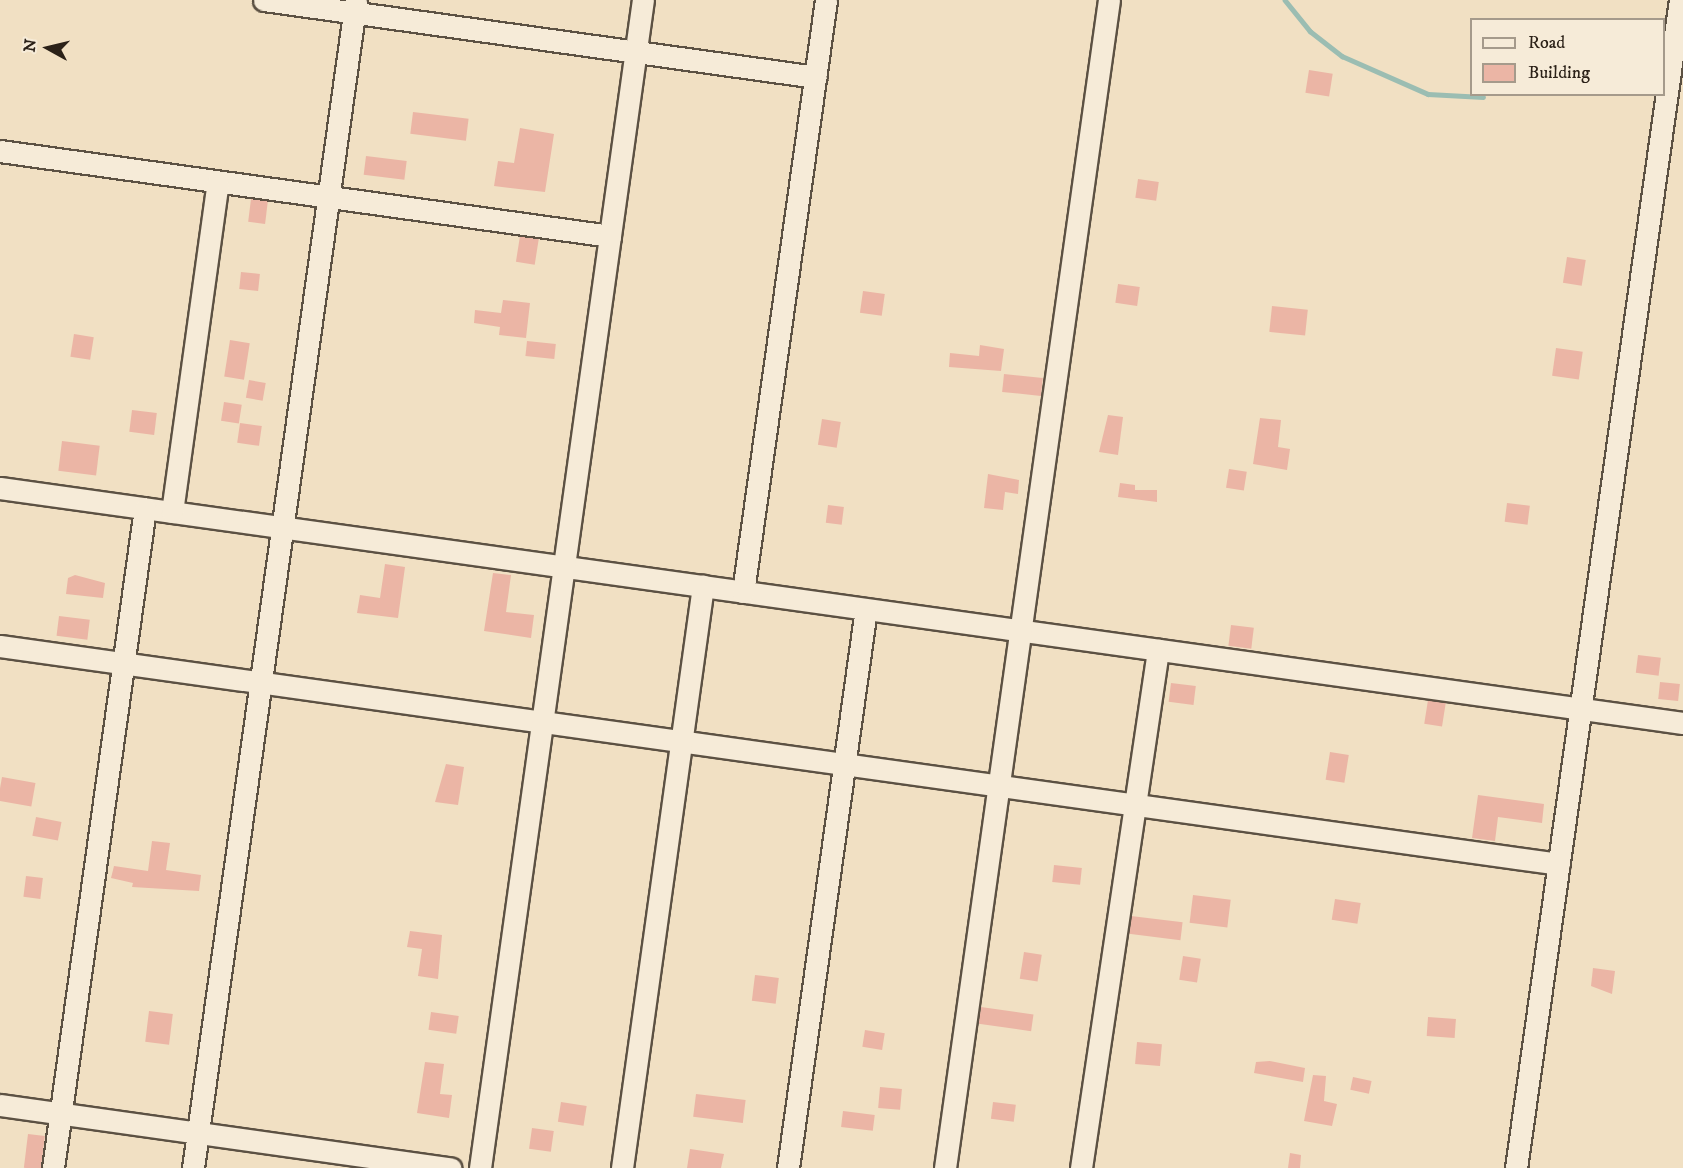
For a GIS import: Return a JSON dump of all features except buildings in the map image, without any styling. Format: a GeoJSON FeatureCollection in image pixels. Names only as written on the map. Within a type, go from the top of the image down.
{"type":"FeatureCollection","features":[{"type":"Feature","properties":{"kind":"street"},"geometry":{"type":"LineString","coordinates":[[264,0],[355,6],[636,52],[816,77]]}},
{"type":"Feature","properties":{"kind":"street"},"geometry":{"type":"LineString","coordinates":[[480,1168],[643,0]]}},
{"type":"Feature","properties":{"kind":"street"},"geometry":{"type":"LineString","coordinates":[[743,592],[826,0]]}},
{"type":"Feature","properties":{"kind":"street"},"geometry":{"type":"LineString","coordinates":[[945,1168],[1108,0]]}},
{"type":"Feature","properties":{"kind":"street"},"geometry":{"type":"LineString","coordinates":[[1516,1168],[1680,0]]}},
{"type":"Feature","properties":{"kind":"street"},"geometry":{"type":"LineString","coordinates":[[193,1168],[355,6]]}},
{"type":"Feature","properties":{"kind":"street"},"geometry":{"type":"LineString","coordinates":[[0,151],[610,236]]}},
{"type":"Feature","properties":{"kind":"street"},"geometry":{"type":"LineString","coordinates":[[172,512],[218,182]]}},
{"type":"Feature","properties":{"kind":"street"},"geometry":{"type":"LineString","coordinates":[[0,488],[1683,723]]}},
{"type":"Feature","properties":{"kind":"street"},"geometry":{"type":"LineString","coordinates":[[53,1168],[145,508]]}},
{"type":"Feature","properties":{"kind":"street"},"geometry":{"type":"LineString","coordinates":[[622,1168],[703,586]]}},
{"type":"Feature","properties":{"kind":"street"},"geometry":{"type":"LineString","coordinates":[[788,1168],[866,609]]}},
{"type":"Feature","properties":{"kind":"street"},"geometry":{"type":"LineString","coordinates":[[0,646],[1559,864]]}},
{"type":"Feature","properties":{"kind":"street"},"geometry":{"type":"LineString","coordinates":[[1082,1168],[1158,650]]}},
{"type":"Feature","properties":{"kind":"street"},"geometry":{"type":"LineString","coordinates":[[0,1105],[198,1133],[337,1160],[451,1168]]}},
{"type":"Feature","properties":{"kind":"waterway"},"geometry":{"type":"LineString","coordinates":[[1285,0],[1310,31],[1342,56],[1428,94],[1483,97]]}}]}
